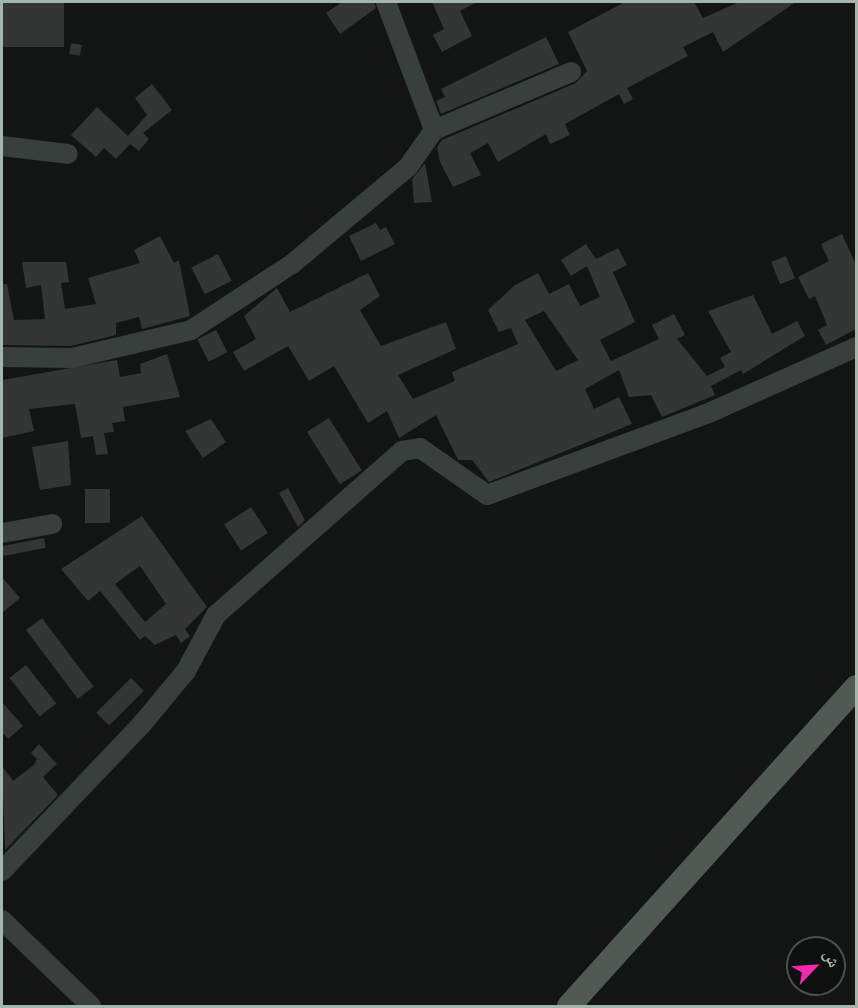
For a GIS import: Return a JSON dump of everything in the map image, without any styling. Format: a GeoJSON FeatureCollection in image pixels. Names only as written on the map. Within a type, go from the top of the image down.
{"type":"FeatureCollection","features":[{"type":"Feature","properties":{"kind":"main road"},"geometry":{"type":"LineString","coordinates":[[569,1006],[852,700]]}},
{"type":"Feature","properties":{"kind":"street"},"geometry":{"type":"LineString","coordinates":[[386,2],[434,130]]}},
{"type":"Feature","properties":{"kind":"street"},"geometry":{"type":"LineString","coordinates":[[2,357],[72,358],[191,330],[292,264],[408,167],[434,130],[571,72]]}},
{"type":"Feature","properties":{"kind":"street"},"geometry":{"type":"LineString","coordinates":[[2,146],[68,154]]}},
{"type":"Feature","properties":{"kind":"street"},"geometry":{"type":"LineString","coordinates":[[2,871],[149,715],[186,671],[216,615],[402,451],[420,448],[487,495],[711,412],[856,347]]}},
{"type":"Feature","properties":{"kind":"street"},"geometry":{"type":"LineString","coordinates":[[2,533],[52,524]]}},
{"type":"Feature","properties":{"kind":"street"},"geometry":{"type":"LineString","coordinates":[[2,920],[91,1006]]}},
{"type":"Feature","properties":{"kind":"building"},"geometry":{"type":"Polygon","coordinates":[[[2,2],[64,2],[64,47],[2,47],[2,2]]]}},
{"type":"Feature","properties":{"kind":"building"},"geometry":{"type":"Polygon","coordinates":[[[342,2],[374,2],[376,8],[340,34],[326,13],[342,2]]]}},
{"type":"Feature","properties":{"kind":"building"},"geometry":{"type":"Polygon","coordinates":[[[432,2],[477,2],[460,11],[472,36],[442,52],[433,35],[444,29],[432,2]]]}},
{"type":"Feature","properties":{"kind":"building"},"geometry":{"type":"Polygon","coordinates":[[[625,2],[694,2],[703,18],[739,2],[796,2],[723,52],[713,32],[683,47],[688,56],[627,88],[633,99],[624,104],[619,94],[565,124],[570,135],[550,144],[546,134],[498,162],[488,143],[470,153],[481,175],[453,187],[440,162],[437,147],[442,140],[576,83],[587,71],[568,32],[625,2]]]}},
{"type":"Feature","properties":{"kind":"building"},"geometry":{"type":"Polygon","coordinates":[[[546,37],[559,64],[441,114],[436,101],[445,97],[441,89],[546,37]]]}},
{"type":"Feature","properties":{"kind":"building"},"geometry":{"type":"Polygon","coordinates":[[[71,43],[82,45],[80,56],[69,54],[71,43]]]}},
{"type":"Feature","properties":{"kind":"building"},"geometry":{"type":"Polygon","coordinates":[[[152,84],[172,110],[143,133],[149,139],[139,151],[130,144],[116,159],[104,148],[96,157],[71,135],[97,107],[128,136],[147,115],[135,98],[152,84]]]}},
{"type":"Feature","properties":{"kind":"building"},"geometry":{"type":"Polygon","coordinates":[[[425,163],[432,202],[414,203],[412,179],[425,163]]]}},
{"type":"Feature","properties":{"kind":"building"},"geometry":{"type":"Polygon","coordinates":[[[376,223],[380,230],[386,227],[395,244],[361,261],[349,236],[376,223]]]}},
{"type":"Feature","properties":{"kind":"building"},"geometry":{"type":"Polygon","coordinates":[[[842,234],[856,265],[856,329],[826,345],[818,330],[827,325],[815,296],[809,299],[798,277],[829,261],[821,244],[842,234]]]}},
{"type":"Feature","properties":{"kind":"building"},"geometry":{"type":"Polygon","coordinates":[[[160,236],[174,263],[179,260],[190,316],[142,329],[139,317],[116,323],[116,335],[71,346],[2,345],[2,284],[7,284],[14,320],[45,319],[41,285],[26,288],[22,262],[66,262],[69,282],[61,283],[65,309],[96,304],[88,278],[140,263],[134,250],[160,236]]]}},
{"type":"Feature","properties":{"kind":"building"},"geometry":{"type":"Polygon","coordinates":[[[586,244],[596,259],[618,248],[627,265],[613,272],[635,322],[600,340],[611,361],[659,339],[652,325],[674,314],[685,335],[677,339],[707,376],[725,367],[720,358],[731,352],[708,311],[753,295],[772,334],[797,321],[805,336],[743,374],[741,370],[711,386],[715,395],[662,417],[651,395],[629,397],[619,370],[585,389],[594,409],[619,397],[632,424],[489,482],[472,460],[458,460],[436,415],[399,438],[387,411],[368,423],[334,366],[309,381],[288,346],[244,371],[233,352],[256,339],[244,316],[277,288],[290,312],[368,273],[380,296],[360,310],[381,346],[446,322],[456,349],[398,375],[413,399],[455,381],[452,372],[518,344],[511,328],[499,332],[488,310],[515,285],[538,273],[549,294],[569,284],[580,306],[600,297],[587,266],[571,276],[561,260],[586,244]],[[544,311],[525,320],[556,371],[578,360],[544,311]]]}},
{"type":"Feature","properties":{"kind":"building"},"geometry":{"type":"Polygon","coordinates":[[[218,254],[232,281],[205,294],[191,268],[218,254]]]}},
{"type":"Feature","properties":{"kind":"building"},"geometry":{"type":"Polygon","coordinates":[[[786,256],[795,278],[780,284],[771,262],[786,256]]]}},
{"type":"Feature","properties":{"kind":"building"},"geometry":{"type":"Polygon","coordinates":[[[216,330],[227,352],[209,362],[197,340],[216,330]]]}},
{"type":"Feature","properties":{"kind":"building"},"geometry":{"type":"Polygon","coordinates":[[[167,354],[180,397],[123,407],[125,421],[112,423],[114,432],[104,433],[108,454],[96,455],[93,436],[81,438],[75,404],[29,409],[34,431],[2,438],[2,380],[117,360],[120,377],[141,373],[140,364],[167,354]]]}},
{"type":"Feature","properties":{"kind":"building"},"geometry":{"type":"Polygon","coordinates":[[[329,418],[362,471],[340,484],[307,432],[329,418]]]}},
{"type":"Feature","properties":{"kind":"building"},"geometry":{"type":"Polygon","coordinates":[[[211,419],[226,442],[203,458],[185,431],[211,419]]]}},
{"type":"Feature","properties":{"kind":"building"},"geometry":{"type":"Polygon","coordinates":[[[68,441],[71,485],[40,490],[32,447],[68,441]]]}},
{"type":"Feature","properties":{"kind":"building"},"geometry":{"type":"Polygon","coordinates":[[[288,488],[305,520],[298,527],[279,493],[288,488]]]}},
{"type":"Feature","properties":{"kind":"building"},"geometry":{"type":"Polygon","coordinates":[[[85,489],[110,489],[110,523],[85,523],[85,489]]]}},
{"type":"Feature","properties":{"kind":"building"},"geometry":{"type":"Polygon","coordinates":[[[251,507],[268,533],[241,550],[224,524],[251,507]]]}},
{"type":"Feature","properties":{"kind":"building"},"geometry":{"type":"Polygon","coordinates":[[[142,516],[207,607],[185,629],[190,636],[181,643],[176,635],[155,645],[145,636],[140,640],[100,591],[88,601],[61,569],[142,516]],[[140,566],[115,584],[145,622],[166,604],[140,566]]]}},
{"type":"Feature","properties":{"kind":"building"},"geometry":{"type":"Polygon","coordinates":[[[44,538],[46,548],[4,556],[2,546],[44,538]]]}},
{"type":"Feature","properties":{"kind":"building"},"geometry":{"type":"Polygon","coordinates":[[[2,577],[20,598],[2,613],[2,577]]]}},
{"type":"Feature","properties":{"kind":"building"},"geometry":{"type":"Polygon","coordinates":[[[42,618],[94,687],[78,699],[26,630],[42,618]]]}},
{"type":"Feature","properties":{"kind":"building"},"geometry":{"type":"Polygon","coordinates":[[[26,665],[56,704],[40,717],[9,678],[26,665]]]}},
{"type":"Feature","properties":{"kind":"building"},"geometry":{"type":"Polygon","coordinates":[[[131,678],[144,691],[109,725],[96,713],[131,678]]]}},
{"type":"Feature","properties":{"kind":"building"},"geometry":{"type":"Polygon","coordinates":[[[2,702],[23,726],[8,739],[2,732],[2,702]]]}},
{"type":"Feature","properties":{"kind":"building"},"geometry":{"type":"Polygon","coordinates":[[[39,744],[57,764],[43,777],[58,795],[5,850],[2,766],[13,781],[34,765],[37,759],[31,753],[39,744]]]}}]}
